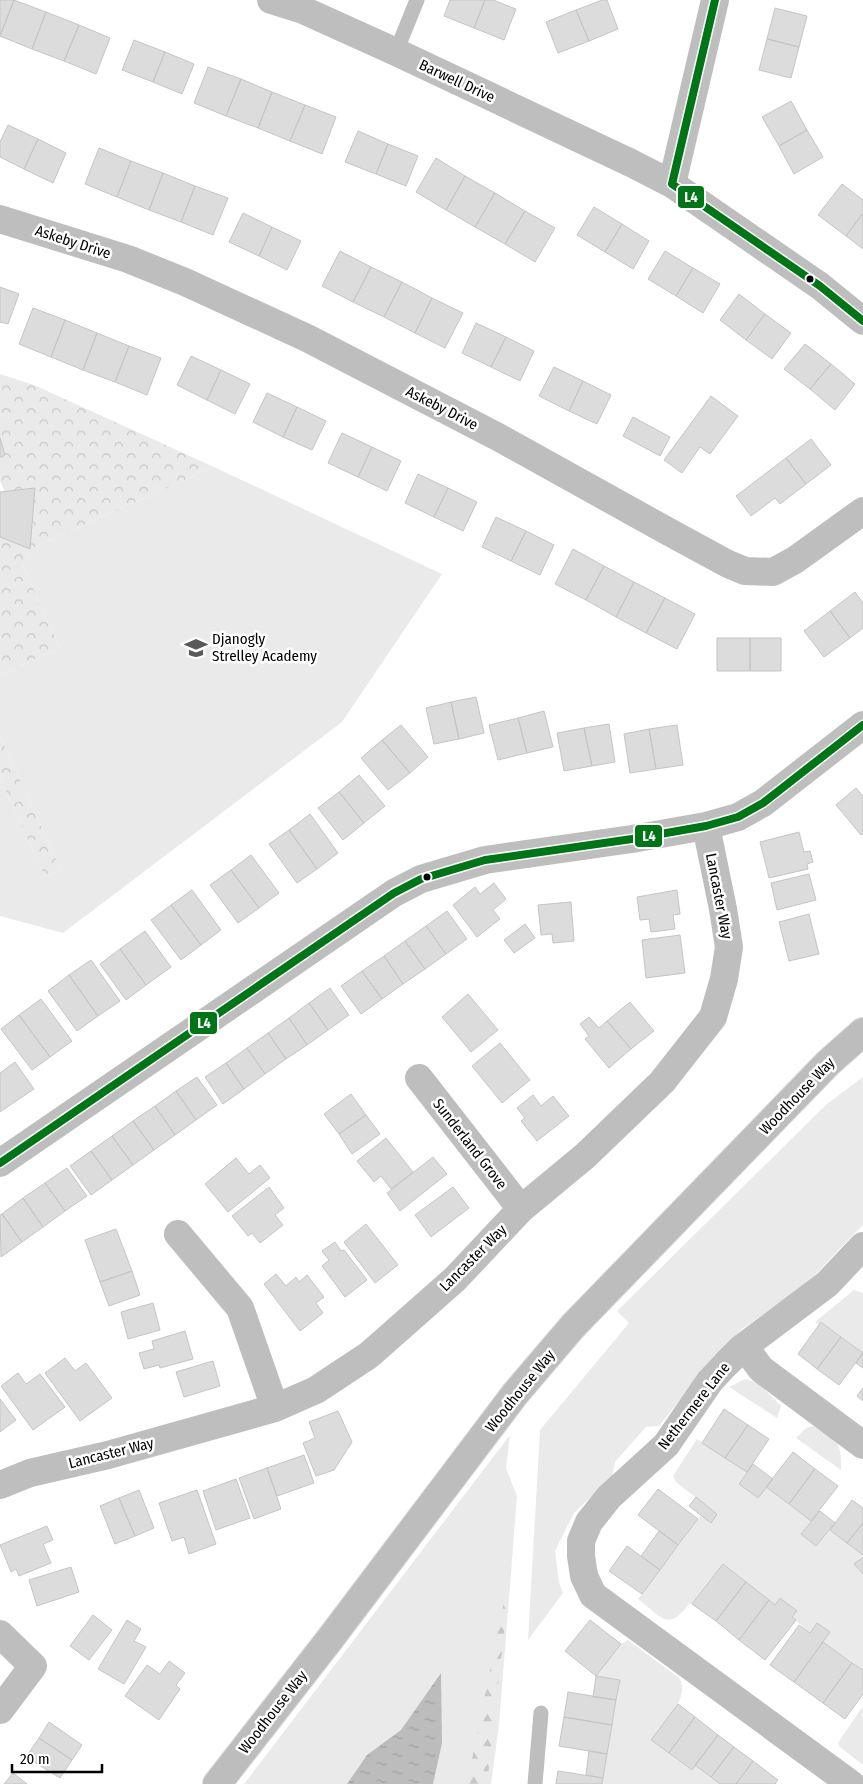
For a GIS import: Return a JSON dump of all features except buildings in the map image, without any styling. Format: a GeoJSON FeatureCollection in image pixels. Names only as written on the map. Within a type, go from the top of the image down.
{"type":"FeatureCollection","features":[{"type":"Feature","properties":{"kind":"main road","name":"Woodhouse Way"},"geometry":{"type":"LineString","coordinates":[[217,1784],[330,1639],[515,1394],[567,1333],[828,1063],[863,1032]]}},
{"type":"Feature","properties":{"kind":"street","name":"Barwell Drive"},"geometry":{"type":"LineString","coordinates":[[271,0],[302,10],[396,52],[672,184],[820,286],[863,321]]}},
{"type":"Feature","properties":{"kind":"street"},"geometry":{"type":"LineString","coordinates":[[672,184],[715,0]]}},
{"type":"Feature","properties":{"kind":"street","name":"Askeby Drive"},"geometry":{"type":"LineString","coordinates":[[0,219],[128,260],[185,282],[307,338],[498,437],[669,532],[728,564],[745,571],[773,572],[795,560],[863,511]]}},
{"type":"Feature","properties":{"kind":"street"},"geometry":{"type":"LineString","coordinates":[[0,1163],[394,894],[421,879],[485,860],[632,839],[706,826],[738,817],[763,803],[863,725]]}},
{"type":"Feature","properties":{"kind":"street","name":"Lancaster Way"},"geometry":{"type":"LineString","coordinates":[[0,1485],[30,1473],[108,1455],[275,1408],[316,1390],[369,1355],[455,1279],[521,1209],[585,1156],[662,1082],[713,1017],[724,978],[729,947],[706,826]]}},
{"type":"Feature","properties":{"kind":"street","name":"Sunderland Grove"},"geometry":{"type":"LineString","coordinates":[[419,1078],[521,1209]]}},
{"type":"Feature","properties":{"kind":"street"},"geometry":{"type":"LineString","coordinates":[[178,1234],[240,1308],[275,1408]]}},
{"type":"Feature","properties":{"kind":"street","name":"Nethermere Lane"},"geometry":{"type":"LineString","coordinates":[[850,1784],[593,1595],[584,1576],[581,1541],[589,1522],[609,1498],[666,1445],[710,1381],[742,1348],[826,1284],[863,1246]]}},
{"type":"Feature","properties":{"kind":"street"},"geometry":{"type":"LineString","coordinates":[[742,1348],[761,1369],[863,1444]]}},
{"type":"Feature","properties":{"kind":"street"},"geometry":{"type":"LineString","coordinates":[[0,1634],[33,1666],[0,1710]]}},
{"type":"Feature","properties":{"kind":"lane"},"geometry":{"type":"LineString","coordinates":[[396,52],[417,0]]}},
{"type":"Feature","properties":{"kind":"lane"},"geometry":{"type":"LineString","coordinates":[[535,1784],[541,1713]]}},
{"type":"Feature","properties":{"kind":"green space"},"geometry":{"type":"Polygon","coordinates":[[[0,374],[34,385],[214,467],[30,549],[23,566],[60,648],[0,675],[0,537],[5,492],[0,481],[0,457],[5,455],[0,438],[0,374]]]}},
{"type":"Feature","properties":{"kind":"green space","name":"Djanogly Strelley Academy"},"geometry":{"type":"Polygon","coordinates":[[[214,467],[442,574],[342,722],[63,933],[0,916],[0,778],[45,877],[61,870],[0,736],[0,675],[60,648],[23,566],[30,549],[214,467]]]}},
{"type":"Feature","properties":{"kind":"green space"},"geometry":{"type":"Polygon","coordinates":[[[0,736],[61,870],[45,877],[0,778],[0,736]]]}},
{"type":"Feature","properties":{"kind":"green space"},"geometry":{"type":"Polygon","coordinates":[[[863,1077],[863,1225],[816,1274],[786,1299],[742,1329],[704,1370],[659,1426],[646,1427],[615,1462],[612,1477],[574,1513],[555,1551],[559,1582],[563,1593],[528,1640],[540,1430],[629,1323],[617,1311],[827,1104],[863,1077]]]}},
{"type":"Feature","properties":{"kind":"green space"},"geometry":{"type":"Polygon","coordinates":[[[854,1290],[863,1293],[863,1353],[822,1322],[819,1325],[815,1322],[854,1290]]]}},
{"type":"Feature","properties":{"kind":"green space"},"geometry":{"type":"Polygon","coordinates":[[[745,1379],[758,1383],[781,1406],[777,1418],[729,1387],[745,1379]]]}},
{"type":"Feature","properties":{"kind":"green space"},"geometry":{"type":"Polygon","coordinates":[[[813,1426],[828,1434],[836,1442],[839,1447],[841,1470],[796,1438],[806,1428],[813,1426]]]}},
{"type":"Feature","properties":{"kind":"green space"},"geometry":{"type":"Polygon","coordinates":[[[510,1435],[506,1468],[517,1496],[499,1725],[491,1784],[244,1784],[510,1435]]]}},
{"type":"Feature","properties":{"kind":"green space"},"geometry":{"type":"Polygon","coordinates":[[[697,1439],[747,1472],[739,1483],[758,1498],[766,1487],[811,1521],[801,1534],[816,1546],[830,1530],[863,1555],[855,1564],[863,1574],[863,1670],[823,1642],[829,1632],[817,1623],[810,1633],[792,1617],[797,1611],[780,1598],[775,1605],[723,1564],[692,1604],[690,1603],[676,1618],[664,1619],[638,1599],[701,1515],[710,1523],[717,1514],[676,1482],[673,1476],[697,1439]]]}},
{"type":"Feature","properties":{"kind":"green space"},"geometry":{"type":"Polygon","coordinates":[[[512,1562],[487,1784],[467,1784],[512,1562]]]}},
{"type":"Feature","properties":{"kind":"green space"},"geometry":{"type":"Polygon","coordinates":[[[628,1640],[679,1678],[682,1685],[679,1702],[651,1740],[691,1770],[695,1765],[720,1784],[602,1784],[620,1680],[596,1676],[621,1644],[628,1640]]]}},
{"type":"Feature","properties":{"kind":"green space"},"geometry":{"type":"Polygon","coordinates":[[[863,1706],[863,1765],[840,1747],[838,1743],[863,1706]]]}},
{"type":"Feature","properties":{"kind":"water"},"geometry":{"type":"Polygon","coordinates":[[[441,1673],[442,1743],[433,1784],[347,1784],[367,1755],[401,1730],[441,1673]]]}},
{"type":"Feature","properties":{"kind":"transit line","name":"L4"},"geometry":{"type":"LineString","coordinates":[[715,0],[672,184],[820,286],[863,321]]}},
{"type":"Feature","properties":{"kind":"transit line","name":"L4"},"geometry":{"type":"LineString","coordinates":[[0,1163],[394,893],[421,879],[485,860],[632,839],[706,826],[738,817],[763,803],[863,725]]}},
{"type":"Feature","properties":{"kind":"place","name":"Djanogly Strelley Academy"},"geometry":{"type":"Point","coordinates":[196,648]}}]}
